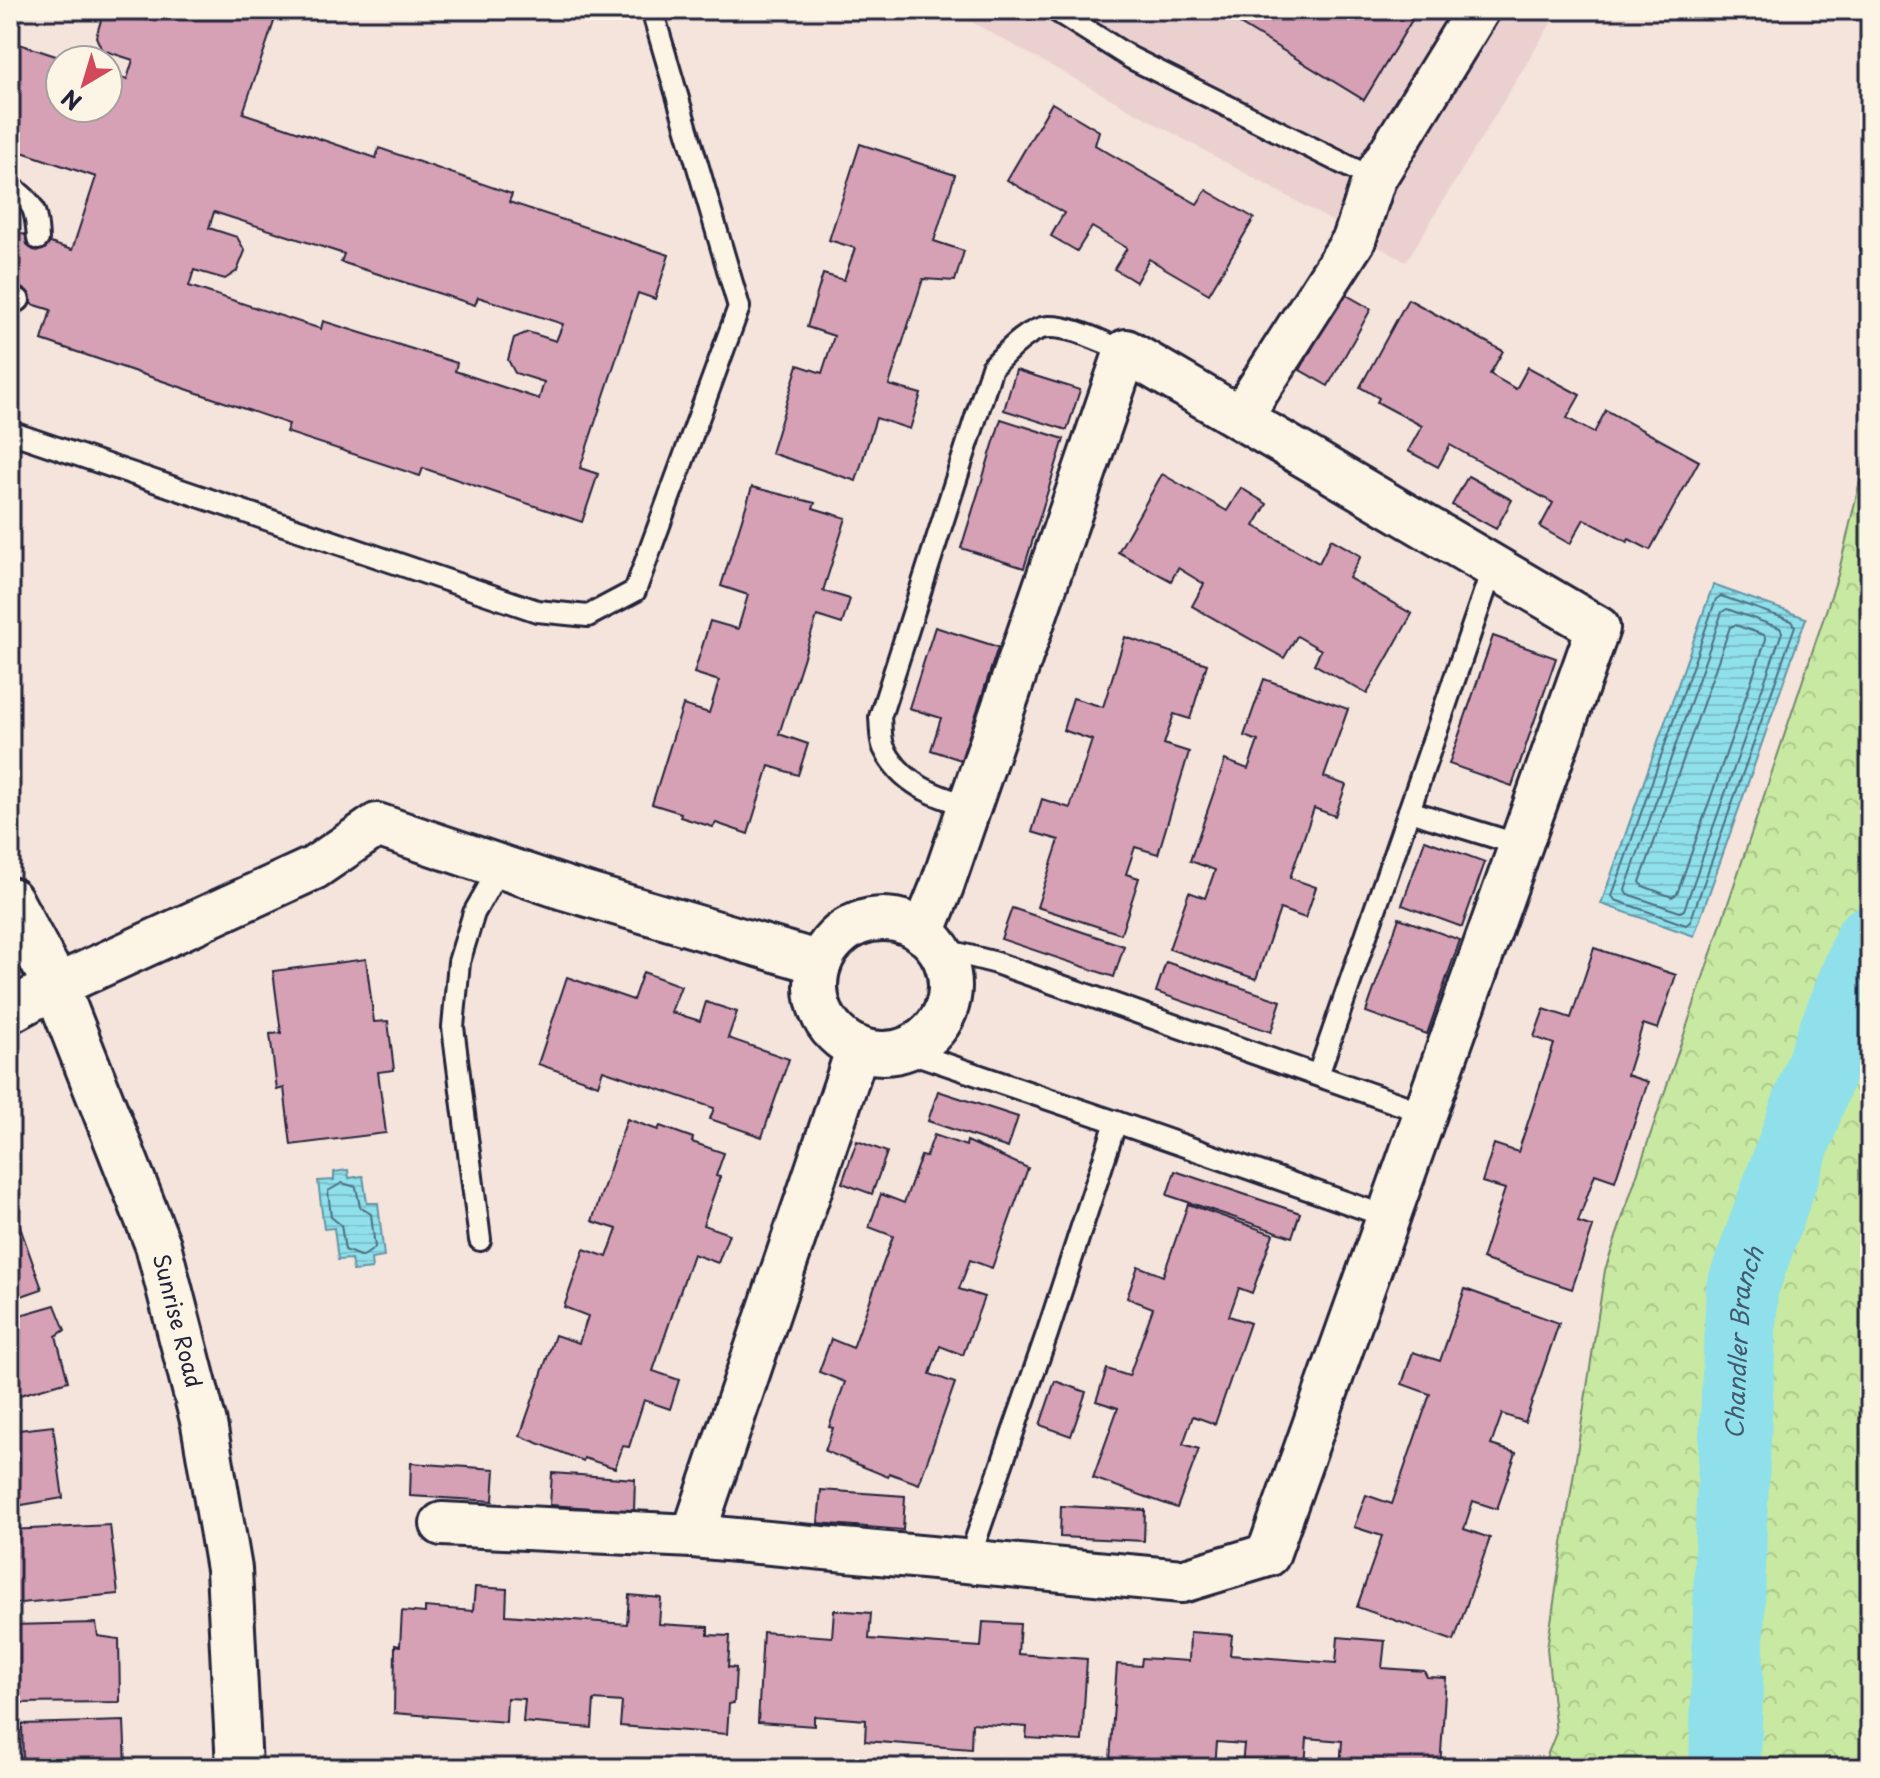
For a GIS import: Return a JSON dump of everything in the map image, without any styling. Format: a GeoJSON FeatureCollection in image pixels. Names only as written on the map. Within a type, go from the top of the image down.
{"type":"FeatureCollection","features":[{"type":"Feature","properties":{"kind":"main road","name":"Sunrise Road"},"geometry":{"type":"LineString","coordinates":[[10,900],[56,986],[158,1245],[204,1424],[229,1569],[239,1768]]}},
{"type":"Feature","properties":{"kind":"street"},"geometry":{"type":"LineString","coordinates":[[1240,418],[1354,240],[1374,179],[1478,10]]}},
{"type":"Feature","properties":{"kind":"street"},"geometry":{"type":"LineString","coordinates":[[442,1524],[693,1536],[1182,1581],[1268,1555],[1598,628],[1126,351],[942,886],[930,940]]}},
{"type":"Feature","properties":{"kind":"street"},"geometry":{"type":"LineString","coordinates":[[10,1011],[56,986],[314,868],[377,825],[500,867],[820,963]]}},
{"type":"Feature","properties":{"kind":"street"},"geometry":{"type":"LineString","coordinates":[[864,921],[898,921],[914,927],[930,940],[949,972],[950,992],[936,1028],[922,1041],[904,1050],[885,1053],[858,1048],[834,1032],[818,1002],[816,985],[820,963],[835,939],[848,928],[864,921]]}},
{"type":"Feature","properties":{"kind":"street"},"geometry":{"type":"LineString","coordinates":[[693,1536],[858,1048]]}},
{"type":"Feature","properties":{"kind":"lane"},"geometry":{"type":"LineString","coordinates":[[10,432],[537,611],[588,616],[635,591],[739,307],[652,10]]}},
{"type":"Feature","properties":{"kind":"lane"},"geometry":{"type":"LineString","coordinates":[[1055,10],[1131,58],[1374,179]]}},
{"type":"Feature","properties":{"kind":"lane"},"geometry":{"type":"LineString","coordinates":[[10,186],[35,208],[38,239]]}},
{"type":"Feature","properties":{"kind":"lane"},"geometry":{"type":"LineString","coordinates":[[970,806],[932,795],[901,772],[883,746],[880,717],[992,367],[1017,342],[1046,327],[1070,331],[1126,351]]}},
{"type":"Feature","properties":{"kind":"lane"},"geometry":{"type":"LineString","coordinates":[[1318,1075],[1493,567]]}},
{"type":"Feature","properties":{"kind":"lane"},"geometry":{"type":"LineString","coordinates":[[1409,811],[1520,845]]}},
{"type":"Feature","properties":{"kind":"lane"},"geometry":{"type":"LineString","coordinates":[[480,1240],[453,1027],[459,962],[474,913],[500,867]]}},
{"type":"Feature","properties":{"kind":"lane"},"geometry":{"type":"LineString","coordinates":[[930,940],[1425,1113]]}},
{"type":"Feature","properties":{"kind":"lane"},"geometry":{"type":"LineString","coordinates":[[904,1050],[1388,1217]]}},
{"type":"Feature","properties":{"kind":"lane"},"geometry":{"type":"LineString","coordinates":[[968,1562],[1116,1122]]}},
{"type":"Feature","properties":{"kind":"shaded area"},"geometry":{"type":"Polygon","coordinates":[[[950,10],[1559,10],[1406,262],[950,10]]]}},
{"type":"Feature","properties":{"kind":"green space"},"geometry":{"type":"Polygon","coordinates":[[[1870,438],[1870,1768],[1542,1768],[1556,1733],[1547,1648],[1605,1270],[1838,575],[1870,438]]]}},
{"type":"Feature","properties":{"kind":"water"},"geometry":{"type":"Polygon","coordinates":[[[1713,585],[1806,618],[1694,936],[1601,904],[1713,585]]]}},
{"type":"Feature","properties":{"kind":"water"},"geometry":{"type":"Polygon","coordinates":[[[348,1170],[349,1178],[363,1176],[367,1203],[378,1203],[384,1257],[371,1259],[372,1269],[353,1271],[351,1259],[338,1260],[334,1228],[324,1229],[318,1181],[334,1180],[334,1172],[348,1170]]]}},
{"type":"Feature","properties":{"kind":"building"},"geometry":{"type":"Polygon","coordinates":[[[114,10],[147,20],[149,10],[278,10],[243,113],[376,158],[379,148],[512,194],[509,202],[669,255],[655,299],[638,293],[580,468],[598,474],[582,522],[423,468],[420,476],[286,432],[289,424],[42,340],[51,310],[10,297],[10,230],[72,250],[96,177],[10,148],[10,41],[44,52],[44,124],[124,124],[124,78],[127,79],[133,60],[124,57],[124,44],[99,44],[96,37],[102,17],[114,10]],[[214,212],[209,228],[237,237],[245,251],[237,271],[225,279],[194,270],[189,286],[321,329],[323,321],[457,363],[455,371],[539,399],[544,382],[515,373],[508,360],[514,338],[528,332],[556,341],[563,324],[478,297],[475,305],[341,262],[344,254],[214,212]]]}},
{"type":"Feature","properties":{"kind":"building"},"geometry":{"type":"Polygon","coordinates":[[[1217,10],[1418,10],[1364,100],[1217,10]]]}},
{"type":"Feature","properties":{"kind":"building"},"geometry":{"type":"Polygon","coordinates":[[[1052,103],[1099,131],[1095,145],[1197,204],[1206,190],[1254,218],[1209,294],[1149,259],[1136,282],[1114,269],[1127,248],[1092,227],[1077,251],[1051,236],[1064,213],[1007,180],[1052,103]]]}},
{"type":"Feature","properties":{"kind":"building"},"geometry":{"type":"Polygon","coordinates":[[[860,144],[955,175],[934,241],[964,251],[955,281],[923,279],[889,385],[921,394],[910,429],[876,418],[856,481],[771,453],[798,365],[822,373],[834,336],[807,327],[823,274],[844,280],[855,248],[829,240],[860,144]]]}},
{"type":"Feature","properties":{"kind":"building"},"geometry":{"type":"Polygon","coordinates":[[[1343,293],[1371,309],[1328,386],[1300,370],[1343,293]]]}},
{"type":"Feature","properties":{"kind":"building"},"geometry":{"type":"Polygon","coordinates":[[[1408,299],[1503,351],[1490,374],[1516,389],[1528,367],[1580,395],[1567,418],[1594,433],[1606,410],[1699,461],[1650,550],[1629,539],[1627,542],[1584,519],[1570,544],[1540,527],[1553,503],[1450,445],[1438,467],[1408,451],[1422,426],[1377,402],[1379,398],[1360,387],[1408,299]]]}},
{"type":"Feature","properties":{"kind":"building"},"geometry":{"type":"Polygon","coordinates":[[[1016,370],[1080,390],[1067,430],[1004,410],[1016,370]]]}},
{"type":"Feature","properties":{"kind":"building"},"geometry":{"type":"Polygon","coordinates":[[[1001,419],[1064,439],[1024,568],[961,548],[1001,419]]]}},
{"type":"Feature","properties":{"kind":"building"},"geometry":{"type":"Polygon","coordinates":[[[1162,474],[1227,511],[1241,488],[1267,504],[1254,526],[1319,563],[1331,539],[1361,556],[1349,578],[1412,614],[1367,694],[1314,664],[1321,650],[1297,636],[1284,658],[1192,606],[1204,584],[1178,568],[1171,581],[1118,552],[1162,474]]]}},
{"type":"Feature","properties":{"kind":"building"},"geometry":{"type":"Polygon","coordinates":[[[1468,476],[1512,500],[1496,529],[1452,505],[1468,476]]]}},
{"type":"Feature","properties":{"kind":"building"},"geometry":{"type":"Polygon","coordinates":[[[752,487],[815,503],[813,508],[846,518],[823,591],[850,599],[842,624],[817,616],[779,734],[808,744],[798,775],[769,766],[748,834],[716,823],[713,827],[680,817],[681,813],[652,804],[683,705],[709,713],[719,681],[694,673],[710,621],[738,629],[748,595],[721,586],[752,487]]]}},
{"type":"Feature","properties":{"kind":"building"},"geometry":{"type":"Polygon","coordinates":[[[935,627],[998,647],[961,760],[931,750],[941,718],[909,708],[935,627]]]}},
{"type":"Feature","properties":{"kind":"building"},"geometry":{"type":"Polygon","coordinates":[[[1493,636],[1556,658],[1512,786],[1449,764],[1493,636]]]}},
{"type":"Feature","properties":{"kind":"building"},"geometry":{"type":"Polygon","coordinates":[[[1125,637],[1207,664],[1190,719],[1174,714],[1164,744],[1189,752],[1158,854],[1135,847],[1126,874],[1139,878],[1121,934],[1037,907],[1059,840],[1032,832],[1042,799],[1070,808],[1092,740],[1063,730],[1073,698],[1103,707],[1125,637]]]}},
{"type":"Feature","properties":{"kind":"building"},"geometry":{"type":"Polygon","coordinates":[[[1264,679],[1348,709],[1324,777],[1346,785],[1335,816],[1314,808],[1290,878],[1316,887],[1309,908],[1305,918],[1280,909],[1256,979],[1169,949],[1189,892],[1205,898],[1215,870],[1190,861],[1225,760],[1248,769],[1258,741],[1244,736],[1264,679]]]}},
{"type":"Feature","properties":{"kind":"building"},"geometry":{"type":"Polygon","coordinates":[[[1425,840],[1485,862],[1462,927],[1402,905],[1425,840]]]}},
{"type":"Feature","properties":{"kind":"building"},"geometry":{"type":"Polygon","coordinates":[[[1012,908],[1124,946],[1114,977],[1001,939],[1012,908]]]}},
{"type":"Feature","properties":{"kind":"building"},"geometry":{"type":"Polygon","coordinates":[[[1399,918],[1460,940],[1427,1034],[1366,1012],[1399,918]]]}},
{"type":"Feature","properties":{"kind":"building"},"geometry":{"type":"Polygon","coordinates":[[[1594,948],[1676,975],[1658,1029],[1643,1024],[1627,1075],[1648,1082],[1615,1181],[1595,1174],[1578,1222],[1593,1227],[1572,1289],[1482,1259],[1505,1189],[1482,1182],[1494,1144],[1518,1152],[1554,1044],[1534,1037],[1544,1009],[1571,1018],[1594,948]]]}},
{"type":"Feature","properties":{"kind":"building"},"geometry":{"type":"Polygon","coordinates":[[[366,959],[374,1022],[388,1021],[394,1070],[378,1072],[386,1133],[291,1145],[284,1088],[277,1090],[270,1034],[281,1033],[273,971],[366,959]]]}},
{"type":"Feature","properties":{"kind":"building"},"geometry":{"type":"Polygon","coordinates":[[[1166,962],[1281,1001],[1271,1032],[1156,992],[1166,962]]]}},
{"type":"Feature","properties":{"kind":"building"},"geometry":{"type":"Polygon","coordinates":[[[643,972],[681,986],[671,1012],[700,1021],[706,1002],[737,1012],[728,1038],[789,1059],[762,1137],[710,1119],[714,1108],[603,1070],[598,1085],[538,1064],[567,977],[633,1000],[643,972]]]}},
{"type":"Feature","properties":{"kind":"building"},"geometry":{"type":"Polygon","coordinates":[[[938,1091],[1018,1117],[1008,1148],[928,1121],[938,1091]]]}},
{"type":"Feature","properties":{"kind":"building"},"geometry":{"type":"Polygon","coordinates":[[[627,1119],[658,1130],[660,1126],[724,1153],[716,1176],[720,1177],[703,1225],[729,1234],[718,1263],[693,1254],[653,1371],[679,1380],[670,1409],[644,1400],[629,1447],[623,1446],[615,1468],[584,1458],[583,1461],[520,1436],[555,1335],[579,1343],[588,1316],[564,1307],[584,1249],[607,1257],[617,1229],[592,1221],[627,1119]]]}},
{"type":"Feature","properties":{"kind":"building"},"geometry":{"type":"Polygon","coordinates":[[[934,1135],[966,1146],[967,1141],[1028,1168],[992,1268],[970,1260],[959,1289],[984,1297],[963,1355],[940,1346],[930,1374],[955,1383],[919,1484],[889,1473],[888,1477],[825,1451],[833,1428],[829,1427],[845,1382],[819,1372],[831,1339],[853,1348],[893,1236],[869,1227],[881,1194],[904,1203],[921,1156],[926,1157],[934,1135]]]}},
{"type":"Feature","properties":{"kind":"building"},"geometry":{"type":"Polygon","coordinates":[[[857,1141],[887,1152],[872,1194],[842,1183],[857,1141]]]}},
{"type":"Feature","properties":{"kind":"building"},"geometry":{"type":"Polygon","coordinates":[[[1175,1171],[1300,1213],[1292,1237],[1167,1195],[1175,1171]]]}},
{"type":"Feature","properties":{"kind":"building"},"geometry":{"type":"Polygon","coordinates":[[[1188,1204],[1273,1234],[1252,1293],[1239,1288],[1229,1316],[1250,1323],[1215,1424],[1193,1416],[1183,1444],[1199,1449],[1177,1508],[1093,1478],[1118,1408],[1096,1401],[1107,1369],[1129,1376],[1153,1308],[1127,1298],[1138,1266],[1163,1276],[1188,1204]]]}},
{"type":"Feature","properties":{"kind":"building"},"geometry":{"type":"Polygon","coordinates":[[[15,1213],[42,1289],[10,1300],[10,1214],[15,1213]]]}},
{"type":"Feature","properties":{"kind":"building"},"geometry":{"type":"Polygon","coordinates":[[[1465,1289],[1559,1323],[1525,1422],[1502,1414],[1491,1445],[1516,1453],[1497,1509],[1473,1501],[1464,1529],[1490,1538],[1454,1641],[1357,1607],[1382,1536],[1354,1527],[1366,1495],[1392,1504],[1430,1394],[1402,1384],[1413,1352],[1440,1361],[1465,1289]]]}},
{"type":"Feature","properties":{"kind":"building"},"geometry":{"type":"Polygon","coordinates":[[[55,1305],[65,1330],[56,1336],[68,1381],[10,1398],[10,1318],[55,1305]]]}},
{"type":"Feature","properties":{"kind":"building"},"geometry":{"type":"Polygon","coordinates":[[[1055,1381],[1086,1392],[1071,1436],[1040,1425],[1055,1381]]]}},
{"type":"Feature","properties":{"kind":"building"},"geometry":{"type":"Polygon","coordinates":[[[53,1426],[63,1498],[10,1507],[10,1431],[53,1426]]]}},
{"type":"Feature","properties":{"kind":"building"},"geometry":{"type":"Polygon","coordinates":[[[411,1463],[495,1469],[493,1501],[410,1496],[411,1463]]]}},
{"type":"Feature","properties":{"kind":"building"},"geometry":{"type":"Polygon","coordinates":[[[552,1473],[635,1479],[634,1511],[550,1505],[552,1473]]]}},
{"type":"Feature","properties":{"kind":"building"},"geometry":{"type":"Polygon","coordinates":[[[821,1490],[905,1496],[903,1530],[818,1523],[821,1490]]]}},
{"type":"Feature","properties":{"kind":"building"},"geometry":{"type":"Polygon","coordinates":[[[1061,1506],[1145,1510],[1144,1541],[1060,1537],[1061,1506]]]}},
{"type":"Feature","properties":{"kind":"building"},"geometry":{"type":"Polygon","coordinates":[[[110,1525],[118,1594],[10,1604],[10,1530],[110,1525]]]}},
{"type":"Feature","properties":{"kind":"building"},"geometry":{"type":"Polygon","coordinates":[[[475,1587],[507,1589],[506,1615],[627,1624],[629,1595],[661,1598],[659,1624],[708,1627],[708,1635],[730,1636],[728,1667],[736,1668],[734,1703],[729,1704],[727,1734],[620,1726],[622,1702],[594,1700],[592,1728],[523,1722],[525,1699],[507,1698],[506,1722],[394,1713],[395,1645],[400,1646],[402,1611],[425,1613],[425,1607],[473,1611],[475,1587]]]}},
{"type":"Feature","properties":{"kind":"building"},"geometry":{"type":"Polygon","coordinates":[[[834,1610],[871,1613],[869,1639],[981,1647],[983,1622],[1020,1624],[1018,1654],[1087,1659],[1082,1741],[1026,1738],[1027,1727],[972,1723],[971,1749],[865,1741],[866,1720],[814,1716],[814,1726],[758,1722],[763,1632],[832,1637],[834,1610]]]}},
{"type":"Feature","properties":{"kind":"building"},"geometry":{"type":"Polygon","coordinates":[[[96,1623],[98,1636],[119,1639],[120,1702],[10,1703],[10,1625],[96,1623]]]}},
{"type":"Feature","properties":{"kind":"building"},"geometry":{"type":"Polygon","coordinates":[[[1190,1632],[1232,1635],[1230,1655],[1336,1663],[1338,1637],[1385,1641],[1382,1668],[1424,1671],[1427,1677],[1446,1678],[1440,1768],[1340,1768],[1342,1741],[1307,1738],[1305,1768],[1242,1766],[1244,1744],[1217,1742],[1215,1768],[1110,1760],[1117,1664],[1141,1666],[1142,1658],[1189,1661],[1190,1632]]]}},
{"type":"Feature","properties":{"kind":"building"},"geometry":{"type":"Polygon","coordinates":[[[124,1721],[126,1768],[10,1768],[10,1761],[23,1760],[22,1724],[124,1721]]]}},
{"type":"Feature","properties":{"kind":"waterway","name":"Chandler Branch"},"geometry":{"type":"LineString","coordinates":[[1725,1768],[1731,1525],[1742,1289],[1870,941]]}}]}
